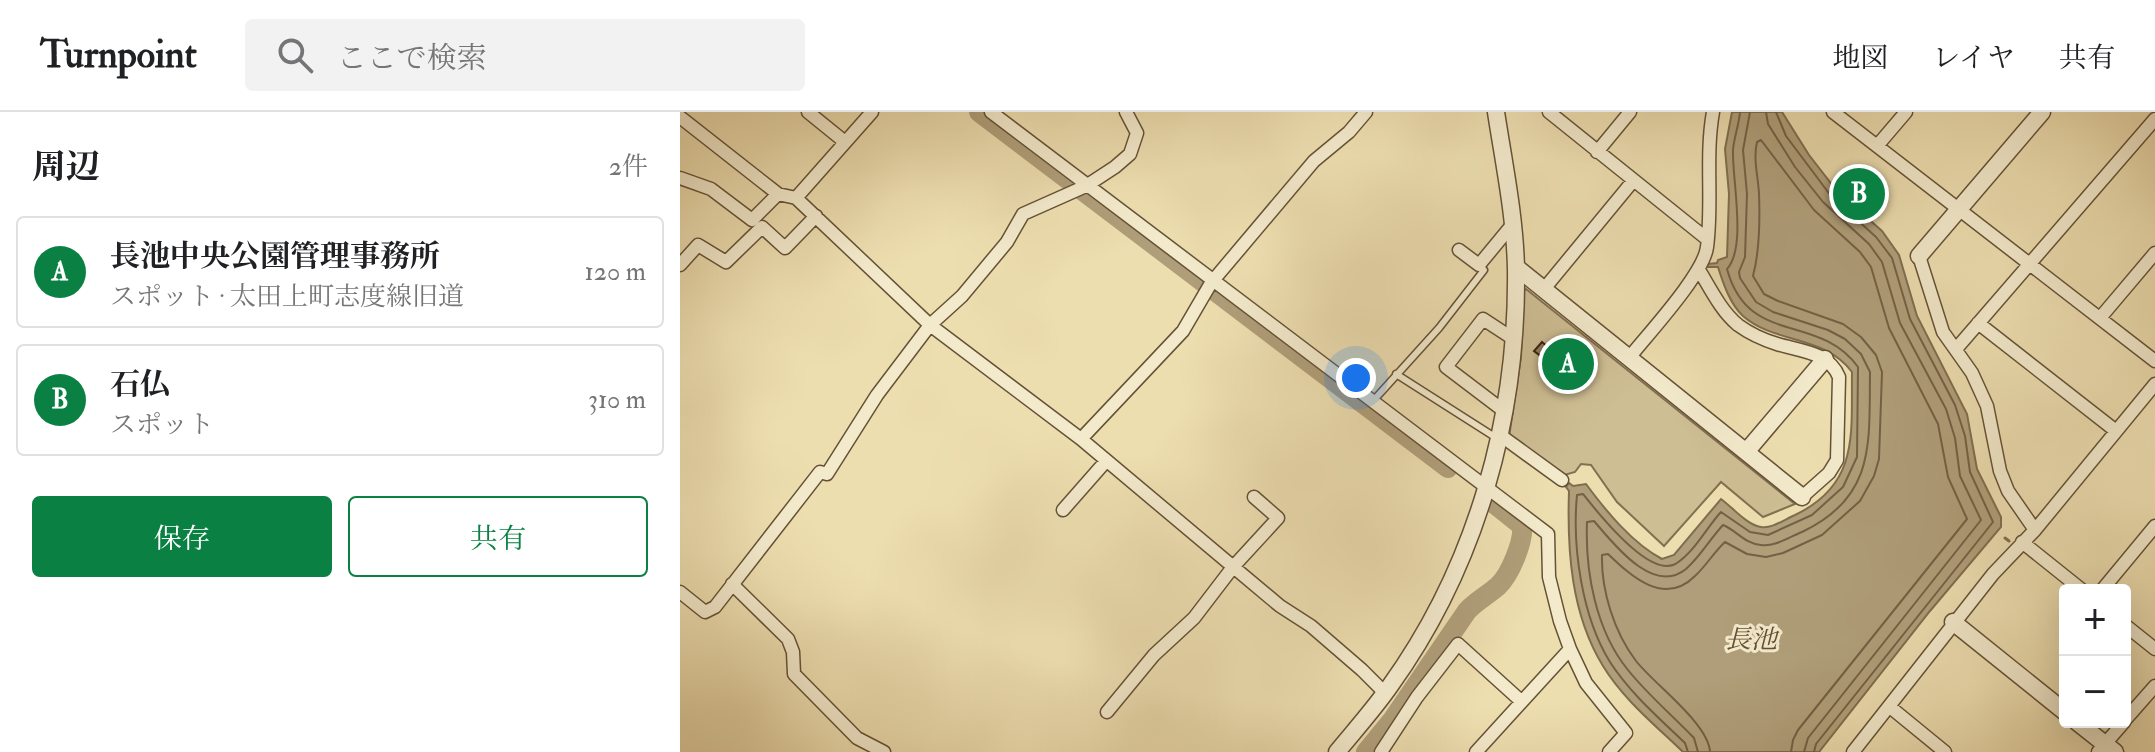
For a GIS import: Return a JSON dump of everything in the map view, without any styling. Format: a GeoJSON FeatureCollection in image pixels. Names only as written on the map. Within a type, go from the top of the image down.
{"type":"FeatureCollection","features":[{"type":"Feature","properties":{"kind":"street"},"geometry":{"type":"LineString","coordinates":[[808,112],[845,142]]}},
{"type":"Feature","properties":{"kind":"street"},"geometry":{"type":"LineString","coordinates":[[796,198],[872,112]]}},
{"type":"Feature","properties":{"kind":"street"},"geometry":{"type":"LineString","coordinates":[[991,112],[1210,285],[1373,401],[1548,534],[1549,577],[1570,649],[1586,683],[1626,733],[1609,752]]}},
{"type":"Feature","properties":{"kind":"street"},"geometry":{"type":"LineString","coordinates":[[680,592],[705,612],[715,607],[820,472],[827,474],[877,395],[930,325],[962,296],[1007,242],[1023,214],[1086,186],[1130,154],[1137,133],[1126,112]]}},
{"type":"Feature","properties":{"kind":"street"},"geometry":{"type":"LineString","coordinates":[[1081,439],[1183,331],[1210,285],[1314,161],[1349,132],[1366,112]]}},
{"type":"Feature","properties":{"kind":"street"},"geometry":{"type":"LineString","coordinates":[[1338,752],[1385,693],[1429,625],[1453,578],[1487,487],[1500,438],[1512,365],[1516,267],[1496,112]]}},
{"type":"Feature","properties":{"kind":"street"},"geometry":{"type":"LineString","coordinates":[[1549,112],[1707,239]]}},
{"type":"Feature","properties":{"kind":"street"},"geometry":{"type":"LineString","coordinates":[[1597,152],[1630,112]]}},
{"type":"Feature","properties":{"kind":"street"},"geometry":{"type":"LineString","coordinates":[[1629,358],[1699,270],[1707,250],[1708,138],[1713,112]]}},
{"type":"Feature","properties":{"kind":"street"},"geometry":{"type":"LineString","coordinates":[[1833,112],[2155,361]]}},
{"type":"Feature","properties":{"kind":"street"},"geometry":{"type":"LineString","coordinates":[[1877,146],[1906,112]]}},
{"type":"Feature","properties":{"kind":"street"},"geometry":{"type":"LineString","coordinates":[[2035,530],[2008,491],[2000,471],[1987,406],[1972,373],[1943,332],[1919,256],[2042,112]]}},
{"type":"Feature","properties":{"kind":"street"},"geometry":{"type":"LineString","coordinates":[[683,116],[778,194],[796,198],[930,325],[1081,439],[1280,606],[1311,626],[1385,693]]}},
{"type":"Feature","properties":{"kind":"street"},"geometry":{"type":"LineString","coordinates":[[1956,349],[2155,119]]}},
{"type":"Feature","properties":{"kind":"street"},"geometry":{"type":"LineString","coordinates":[[680,178],[711,189],[752,220],[778,194]]}},
{"type":"Feature","properties":{"kind":"street"},"geometry":{"type":"LineString","coordinates":[[1544,289],[1633,181]]}},
{"type":"Feature","properties":{"kind":"street"},"geometry":{"type":"LineString","coordinates":[[680,265],[698,245],[726,262],[762,227],[785,248],[816,216]]}},
{"type":"Feature","properties":{"kind":"street"},"geometry":{"type":"LineString","coordinates":[[1459,250],[1479,265],[1512,225]]}},
{"type":"Feature","properties":{"kind":"street"},"geometry":{"type":"LineString","coordinates":[[2100,318],[2155,253]]}},
{"type":"Feature","properties":{"kind":"street"},"geometry":{"type":"LineString","coordinates":[[1516,267],[1802,497],[1829,473],[1837,460],[1839,377],[1836,369],[1825,359],[1774,344],[1739,325],[1716,299],[1699,270]]}},
{"type":"Feature","properties":{"kind":"street"},"geometry":{"type":"LineString","coordinates":[[1472,311],[1512,338]]}},
{"type":"Feature","properties":{"kind":"street"},"geometry":{"type":"LineString","coordinates":[[1483,319],[1443,372],[1504,411]]}},
{"type":"Feature","properties":{"kind":"street"},"geometry":{"type":"LineString","coordinates":[[1978,323],[2116,431]]}},
{"type":"Feature","properties":{"kind":"street"},"geometry":{"type":"LineString","coordinates":[[1746,452],[1825,359]]}},
{"type":"Feature","properties":{"kind":"street"},"geometry":{"type":"LineString","coordinates":[[1853,752],[1953,622],[2035,530],[2155,384]]}},
{"type":"Feature","properties":{"kind":"street"},"geometry":{"type":"LineString","coordinates":[[1500,438],[1562,480]]}},
{"type":"Feature","properties":{"kind":"street"},"geometry":{"type":"LineString","coordinates":[[1063,510],[1106,461]]}},
{"type":"Feature","properties":{"kind":"street"},"geometry":{"type":"LineString","coordinates":[[1107,712],[1154,655],[1194,618],[1233,567],[1278,518],[1254,497]]}},
{"type":"Feature","properties":{"kind":"street"},"geometry":{"type":"LineString","coordinates":[[2107,584],[2155,526]]}},
{"type":"Feature","properties":{"kind":"street"},"geometry":{"type":"LineString","coordinates":[[2022,542],[2074,584]]}},
{"type":"Feature","properties":{"kind":"street"},"geometry":{"type":"LineString","coordinates":[[732,584],[788,639],[793,652],[794,674],[857,738],[884,752]]}},
{"type":"Feature","properties":{"kind":"street"},"geometry":{"type":"LineString","coordinates":[[1953,622],[2059,707]]}},
{"type":"Feature","properties":{"kind":"street"},"geometry":{"type":"LineString","coordinates":[[2131,630],[2155,649]]}},
{"type":"Feature","properties":{"kind":"street"},"geometry":{"type":"LineString","coordinates":[[1381,752],[1417,697],[1458,644],[1521,701]]}},
{"type":"Feature","properties":{"kind":"street"},"geometry":{"type":"LineString","coordinates":[[1476,752],[1570,649]]}},
{"type":"Feature","properties":{"kind":"street"},"geometry":{"type":"LineString","coordinates":[[2131,713],[2155,686]]}},
{"type":"Feature","properties":{"kind":"street"},"geometry":{"type":"LineString","coordinates":[[1890,707],[1945,752]]}},
{"type":"Feature","properties":{"kind":"street"},"geometry":{"type":"LineString","coordinates":[[2083,728],[2106,749],[2120,728]]}},
{"type":"Feature","properties":{"kind":"lane"},"geometry":{"type":"LineString","coordinates":[[1373,401],[1439,328],[1475,282],[1484,270],[1479,265]]}},
{"type":"Feature","properties":{"kind":"lane"},"geometry":{"type":"LineString","coordinates":[[1396,374],[1500,438]]}},
{"type":"Feature","properties":{"kind":"shaded area"},"geometry":{"type":"Polygon","coordinates":[[[1526,289],[1795,504],[1763,517],[1721,482],[1664,546],[1617,502],[1591,465],[1581,464],[1575,472],[1561,476],[1509,437],[1521,357],[1526,289]]]}},
{"type":"Feature","properties":{"kind":"water","name":"長池"},"geometry":{"type":"Polygon","coordinates":[[[1732,112],[1782,112],[1809,155],[1837,191],[1882,231],[1899,255],[1917,316],[1967,414],[1977,469],[2001,517],[2001,527],[1819,752],[1683,752],[1630,701],[1603,666],[1584,625],[1570,559],[1569,491],[1566,487],[1569,483],[1573,486],[1586,484],[1630,535],[1662,559],[1674,555],[1721,499],[1756,526],[1774,525],[1795,515],[1831,488],[1848,455],[1852,372],[1828,352],[1770,331],[1743,316],[1731,299],[1718,267],[1708,267],[1707,264],[1727,257],[1729,194],[1725,149],[1732,112]]]}},
{"type":"Feature","properties":{"kind":"building"},"geometry":{"type":"Polygon","coordinates":[[[1542,342],[1549,348],[1542,357],[1534,351],[1542,342]]]}},
{"type":"Feature","properties":{"kind":"building"},"geometry":{"type":"Polygon","coordinates":[[[1565,346],[1586,364],[1571,382],[1550,364],[1565,346]]]}},
{"type":"Feature","properties":{"kind":"waterway"},"geometry":{"type":"LineString","coordinates":[[979,112],[1448,468]]}},
{"type":"Feature","properties":{"kind":"waterway"},"geometry":{"type":"LineString","coordinates":[[1366,752],[1393,719],[1467,611],[1503,581],[1511,566],[1521,540],[1522,526],[1492,502]]}},
{"type":"Feature","properties":{"kind":"waterway"},"geometry":{"type":"LineString","coordinates":[[2005,538],[2009,541]]}},
{"type":"Feature","properties":{"kind":"place","name":"石仏"},"geometry":{"type":"Point","coordinates":[1859,194]}},
{"type":"Feature","properties":{"kind":"place","name":"長池中央公園管理事務所"},"geometry":{"type":"Point","coordinates":[1568,364]}}]}
